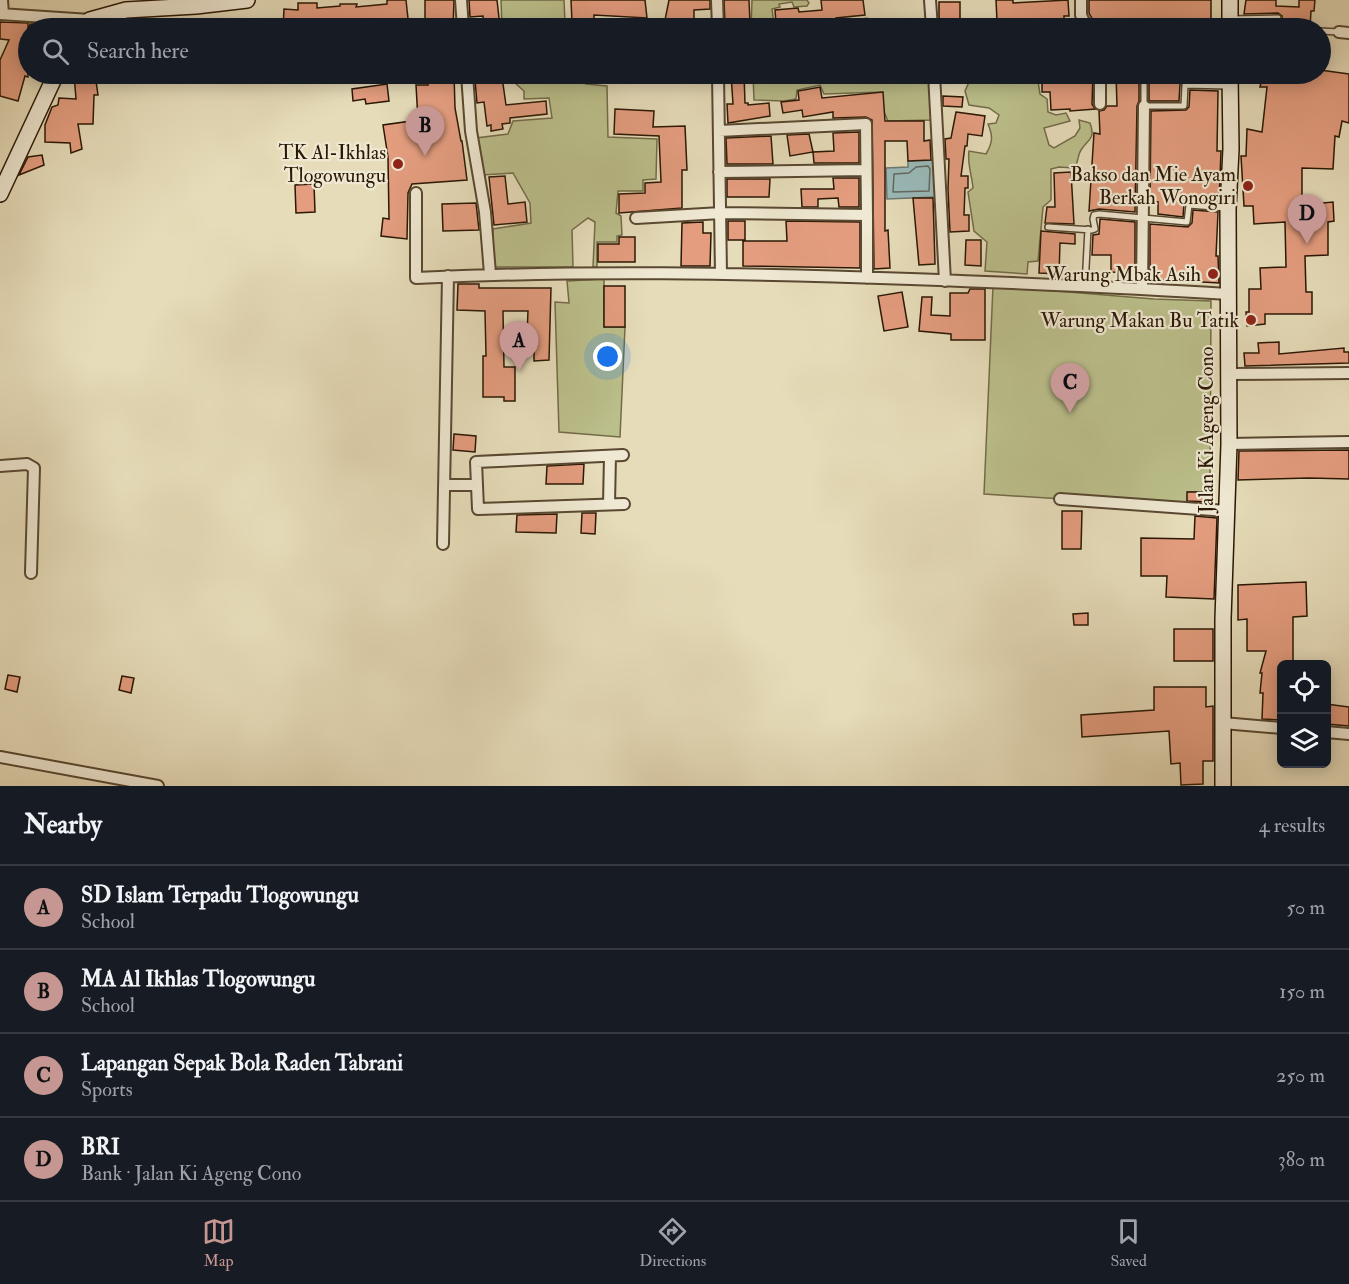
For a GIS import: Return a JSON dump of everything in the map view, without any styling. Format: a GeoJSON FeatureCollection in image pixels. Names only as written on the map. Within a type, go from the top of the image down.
{"type":"FeatureCollection","features":[{"type":"Feature","properties":{"kind":"main road"},"geometry":{"type":"LineString","coordinates":[[103,18],[126,10],[247,0]]}},
{"type":"Feature","properties":{"kind":"main road"},"geometry":{"type":"LineString","coordinates":[[1230,0],[1230,18]]}},
{"type":"Feature","properties":{"kind":"main road"},"geometry":{"type":"LineString","coordinates":[[0,194],[51,84]]}},
{"type":"Feature","properties":{"kind":"main road","name":"Jalan Ki Ageng Cono"},"geometry":{"type":"LineString","coordinates":[[1223,786],[1223,619],[1229,444],[1230,84]]}},
{"type":"Feature","properties":{"kind":"street"},"geometry":{"type":"LineString","coordinates":[[2,0],[2,14],[36,18]]}},
{"type":"Feature","properties":{"kind":"street"},"geometry":{"type":"LineString","coordinates":[[461,0],[462,18]]}},
{"type":"Feature","properties":{"kind":"street"},"geometry":{"type":"LineString","coordinates":[[717,0],[718,18]]}},
{"type":"Feature","properties":{"kind":"street"},"geometry":{"type":"LineString","coordinates":[[930,0],[931,18]]}},
{"type":"Feature","properties":{"kind":"street"},"geometry":{"type":"LineString","coordinates":[[1081,0],[1082,18]]}},
{"type":"Feature","properties":{"kind":"street"},"geometry":{"type":"LineString","coordinates":[[468,84],[471,131],[485,212],[490,274]]}},
{"type":"Feature","properties":{"kind":"street"},"geometry":{"type":"LineString","coordinates":[[718,84],[721,274]]}},
{"type":"Feature","properties":{"kind":"street"},"geometry":{"type":"LineString","coordinates":[[935,84],[945,281]]}},
{"type":"Feature","properties":{"kind":"street"},"geometry":{"type":"LineString","coordinates":[[1100,84],[1100,104]]}},
{"type":"Feature","properties":{"kind":"street"},"geometry":{"type":"LineString","coordinates":[[1142,289],[1144,106]]}},
{"type":"Feature","properties":{"kind":"street"},"geometry":{"type":"LineString","coordinates":[[719,131],[866,124],[867,278]]}},
{"type":"Feature","properties":{"kind":"street"},"geometry":{"type":"LineString","coordinates":[[719,172],[866,170]]}},
{"type":"Feature","properties":{"kind":"street"},"geometry":{"type":"LineString","coordinates":[[416,193],[416,278],[490,274],[721,274],[1084,286],[1228,294]]}},
{"type":"Feature","properties":{"kind":"street"},"geometry":{"type":"LineString","coordinates":[[636,218],[721,213],[867,214]]}},
{"type":"Feature","properties":{"kind":"street"},"geometry":{"type":"LineString","coordinates":[[443,544],[448,276]]}},
{"type":"Feature","properties":{"kind":"street"},"geometry":{"type":"LineString","coordinates":[[1229,374],[1349,373]]}},
{"type":"Feature","properties":{"kind":"street"},"geometry":{"type":"LineString","coordinates":[[1229,444],[1349,442]]}},
{"type":"Feature","properties":{"kind":"street"},"geometry":{"type":"LineString","coordinates":[[623,455],[476,462],[478,509],[624,504]]}},
{"type":"Feature","properties":{"kind":"street"},"geometry":{"type":"LineString","coordinates":[[609,504],[610,456]]}},
{"type":"Feature","properties":{"kind":"street"},"geometry":{"type":"LineString","coordinates":[[0,466],[27,464],[34,468],[32,573]]}},
{"type":"Feature","properties":{"kind":"street"},"geometry":{"type":"LineString","coordinates":[[444,485],[477,484]]}},
{"type":"Feature","properties":{"kind":"street"},"geometry":{"type":"LineString","coordinates":[[1060,499],[1227,511]]}},
{"type":"Feature","properties":{"kind":"street"},"geometry":{"type":"LineString","coordinates":[[1223,723],[1277,728]]}},
{"type":"Feature","properties":{"kind":"street"},"geometry":{"type":"LineString","coordinates":[[1331,732],[1349,734]]}},
{"type":"Feature","properties":{"kind":"street"},"geometry":{"type":"LineString","coordinates":[[0,757],[158,786]]}},
{"type":"Feature","properties":{"kind":"lane"},"geometry":{"type":"LineString","coordinates":[[1144,84],[1144,106],[1184,106],[1185,85],[1194,84]]}},
{"type":"Feature","properties":{"kind":"lane"},"geometry":{"type":"LineString","coordinates":[[1048,226],[1095,229],[1094,215],[1099,214],[1187,222],[1189,206],[1228,208]]}},
{"type":"Feature","properties":{"kind":"lane"},"geometry":{"type":"LineString","coordinates":[[1084,286],[1088,229]]}},
{"type":"Feature","properties":{"kind":"green space"},"geometry":{"type":"Polygon","coordinates":[[[501,0],[564,0],[565,18],[502,18],[501,0]]]}},
{"type":"Feature","properties":{"kind":"green space"},"geometry":{"type":"Polygon","coordinates":[[[752,0],[807,0],[809,3],[807,6],[794,7],[792,2],[779,4],[780,7],[772,9],[773,18],[751,18],[752,0]]]}},
{"type":"Feature","properties":{"kind":"green space"},"geometry":{"type":"Polygon","coordinates":[[[516,84],[607,86],[608,137],[657,139],[656,179],[643,180],[643,191],[618,191],[616,213],[621,216],[622,235],[617,236],[617,242],[597,242],[597,267],[593,267],[595,222],[588,218],[572,230],[573,267],[493,267],[493,229],[531,223],[530,203],[513,173],[482,175],[476,138],[508,134],[513,121],[552,118],[549,98],[524,99],[524,91],[516,84]]]}},
{"type":"Feature","properties":{"kind":"green space"},"geometry":{"type":"Polygon","coordinates":[[[753,84],[931,84],[933,120],[888,121],[884,112],[882,92],[824,94],[820,85],[797,90],[796,99],[754,100],[753,84]]]}},
{"type":"Feature","properties":{"kind":"green space"},"geometry":{"type":"Polygon","coordinates":[[[968,84],[1038,84],[1040,94],[1047,99],[1048,112],[1056,115],[1066,113],[1070,121],[1044,128],[1049,145],[1054,148],[1075,136],[1080,128],[1079,120],[1090,123],[1092,128],[1092,136],[1080,152],[1074,168],[1051,169],[1051,200],[1043,207],[1038,261],[1028,262],[1027,274],[985,271],[987,242],[974,231],[968,192],[973,188],[969,151],[986,154],[992,139],[988,124],[996,123],[999,115],[989,108],[969,105],[965,91],[968,84]]]}},
{"type":"Feature","properties":{"kind":"green space"},"geometry":{"type":"Polygon","coordinates":[[[604,279],[604,327],[625,327],[620,437],[559,432],[555,302],[569,303],[567,281],[604,279]]]}},
{"type":"Feature","properties":{"kind":"green space"},"geometry":{"type":"Polygon","coordinates":[[[993,286],[1154,299],[1211,301],[1210,492],[1188,492],[1187,507],[984,494],[993,286]]]}},
{"type":"Feature","properties":{"kind":"water"},"geometry":{"type":"Polygon","coordinates":[[[935,160],[936,197],[887,199],[886,168],[908,167],[908,161],[935,160]]]}},
{"type":"Feature","properties":{"kind":"building"},"geometry":{"type":"Polygon","coordinates":[[[387,0],[406,0],[408,18],[284,18],[284,9],[298,10],[298,3],[317,3],[317,8],[340,6],[340,4],[357,4],[356,7],[387,4],[387,0]]]}},
{"type":"Feature","properties":{"kind":"building"},"geometry":{"type":"Polygon","coordinates":[[[425,0],[454,0],[453,18],[425,18],[425,0]]]}},
{"type":"Feature","properties":{"kind":"building"},"geometry":{"type":"Polygon","coordinates":[[[469,0],[497,0],[499,18],[470,17],[469,0]]]}},
{"type":"Feature","properties":{"kind":"building"},"geometry":{"type":"Polygon","coordinates":[[[571,0],[645,0],[647,18],[594,15],[594,18],[572,18],[571,0]]]}},
{"type":"Feature","properties":{"kind":"building"},"geometry":{"type":"Polygon","coordinates":[[[669,0],[710,0],[710,9],[694,10],[694,18],[665,18],[669,0]]]}},
{"type":"Feature","properties":{"kind":"building"},"geometry":{"type":"Polygon","coordinates":[[[724,0],[749,0],[750,18],[725,18],[724,0]]]}},
{"type":"Feature","properties":{"kind":"building"},"geometry":{"type":"Polygon","coordinates":[[[821,0],[863,0],[865,15],[836,18],[776,18],[775,10],[798,8],[799,12],[822,10],[821,0]]]}},
{"type":"Feature","properties":{"kind":"building"},"geometry":{"type":"Polygon","coordinates":[[[996,0],[1013,0],[1013,3],[1068,0],[1069,16],[1064,16],[1064,18],[997,18],[996,0]]]}},
{"type":"Feature","properties":{"kind":"building"},"geometry":{"type":"Polygon","coordinates":[[[1089,0],[1211,0],[1211,18],[1092,18],[1089,13],[1089,0]]]}},
{"type":"Feature","properties":{"kind":"building"},"geometry":{"type":"Polygon","coordinates":[[[1246,0],[1276,0],[1276,6],[1299,7],[1299,0],[1315,0],[1311,18],[1282,18],[1278,13],[1244,14],[1246,0]]]}},
{"type":"Feature","properties":{"kind":"building"},"geometry":{"type":"Polygon","coordinates":[[[939,2],[960,2],[960,18],[939,18],[939,2]]]}},
{"type":"Feature","properties":{"kind":"building"},"geometry":{"type":"Polygon","coordinates":[[[0,22],[18,23],[18,84],[23,84],[18,101],[0,96],[0,60],[9,40],[0,39],[0,22]]]}},
{"type":"Feature","properties":{"kind":"building"},"geometry":{"type":"Polygon","coordinates":[[[1331,72],[1349,74],[1349,123],[1342,121],[1339,137],[1335,136],[1333,169],[1302,168],[1302,205],[1333,202],[1334,221],[1328,222],[1328,255],[1305,256],[1306,292],[1312,292],[1312,314],[1265,314],[1265,324],[1247,326],[1249,289],[1261,289],[1260,268],[1286,267],[1285,222],[1254,224],[1253,206],[1244,206],[1241,156],[1246,156],[1247,129],[1262,132],[1267,87],[1260,87],[1261,84],[1331,84],[1331,72]]]}},
{"type":"Feature","properties":{"kind":"building"},"geometry":{"type":"Polygon","coordinates":[[[75,84],[96,84],[98,95],[94,95],[93,124],[78,124],[82,149],[71,153],[70,143],[45,142],[45,125],[52,107],[58,105],[59,98],[76,99],[75,84]]]}},
{"type":"Feature","properties":{"kind":"building"},"geometry":{"type":"Polygon","coordinates":[[[387,84],[389,101],[366,104],[365,99],[353,101],[352,89],[387,84]]]}},
{"type":"Feature","properties":{"kind":"building"},"geometry":{"type":"Polygon","coordinates":[[[454,84],[455,108],[467,180],[412,184],[408,193],[407,239],[381,236],[383,218],[389,219],[388,157],[383,125],[418,120],[416,85],[454,84]]]}},
{"type":"Feature","properties":{"kind":"building"},"geometry":{"type":"Polygon","coordinates":[[[475,84],[503,84],[506,105],[546,101],[547,114],[510,118],[510,123],[502,124],[503,129],[491,131],[491,125],[487,126],[484,102],[477,103],[475,84]]]}},
{"type":"Feature","properties":{"kind":"building"},"geometry":{"type":"Polygon","coordinates":[[[732,84],[744,84],[745,103],[748,105],[769,103],[770,116],[728,123],[727,104],[733,104],[732,84]]]}},
{"type":"Feature","properties":{"kind":"building"},"geometry":{"type":"Polygon","coordinates":[[[1042,84],[1093,84],[1092,104],[1095,109],[1051,110],[1050,92],[1042,92],[1042,84]]]}},
{"type":"Feature","properties":{"kind":"building"},"geometry":{"type":"Polygon","coordinates":[[[1116,84],[1139,84],[1135,212],[1099,209],[1089,211],[1094,133],[1100,134],[1099,111],[1104,110],[1107,106],[1117,106],[1116,84]]]}},
{"type":"Feature","properties":{"kind":"building"},"geometry":{"type":"Polygon","coordinates":[[[1149,84],[1180,84],[1179,101],[1149,101],[1149,84]]]}},
{"type":"Feature","properties":{"kind":"building"},"geometry":{"type":"Polygon","coordinates":[[[820,87],[822,98],[883,92],[885,121],[924,121],[924,141],[930,140],[931,160],[908,161],[907,141],[885,141],[885,231],[888,230],[890,268],[874,269],[872,120],[866,117],[833,118],[833,112],[803,117],[802,110],[783,113],[781,102],[799,100],[798,91],[820,87]]]}},
{"type":"Feature","properties":{"kind":"building"},"geometry":{"type":"Polygon","coordinates":[[[1190,90],[1218,91],[1217,151],[1221,151],[1219,202],[1188,200],[1184,204],[1183,217],[1158,214],[1158,202],[1150,201],[1151,111],[1186,110],[1189,107],[1190,90]]]}},
{"type":"Feature","properties":{"kind":"building"},"geometry":{"type":"Polygon","coordinates":[[[943,96],[963,97],[962,107],[943,106],[943,96]]]}},
{"type":"Feature","properties":{"kind":"building"},"geometry":{"type":"Polygon","coordinates":[[[615,109],[654,111],[653,127],[685,126],[687,170],[682,170],[682,208],[619,213],[619,194],[645,193],[645,183],[661,182],[659,136],[614,134],[615,109]]]}},
{"type":"Feature","properties":{"kind":"building"},"geometry":{"type":"Polygon","coordinates":[[[956,112],[985,116],[982,136],[968,134],[967,146],[965,146],[961,176],[968,176],[964,215],[969,215],[969,231],[950,232],[949,159],[946,159],[945,139],[951,138],[956,112]]]}},
{"type":"Feature","properties":{"kind":"building"},"geometry":{"type":"Polygon","coordinates":[[[859,132],[859,163],[814,163],[813,152],[834,151],[833,133],[859,132]]]}},
{"type":"Feature","properties":{"kind":"building"},"geometry":{"type":"Polygon","coordinates":[[[809,134],[813,152],[790,156],[787,135],[809,134]]]}},
{"type":"Feature","properties":{"kind":"building"},"geometry":{"type":"Polygon","coordinates":[[[771,136],[773,164],[727,164],[726,138],[771,136]]]}},
{"type":"Feature","properties":{"kind":"building"},"geometry":{"type":"Polygon","coordinates":[[[42,155],[44,165],[19,175],[28,157],[42,155]]]}},
{"type":"Feature","properties":{"kind":"building"},"geometry":{"type":"Polygon","coordinates":[[[1071,172],[1074,224],[1045,223],[1047,207],[1055,207],[1054,173],[1071,172]]]}},
{"type":"Feature","properties":{"kind":"building"},"geometry":{"type":"Polygon","coordinates":[[[505,176],[508,204],[525,202],[527,222],[494,225],[489,177],[505,176]]]}},
{"type":"Feature","properties":{"kind":"building"},"geometry":{"type":"Polygon","coordinates":[[[833,178],[859,178],[859,207],[839,207],[838,198],[818,199],[818,207],[802,207],[801,189],[834,189],[833,178]]]}},
{"type":"Feature","properties":{"kind":"building"},"geometry":{"type":"Polygon","coordinates":[[[727,179],[770,179],[769,197],[727,197],[727,179]]]}},
{"type":"Feature","properties":{"kind":"building"},"geometry":{"type":"Polygon","coordinates":[[[314,184],[315,212],[296,213],[295,185],[314,184]]]}},
{"type":"Feature","properties":{"kind":"building"},"geometry":{"type":"Polygon","coordinates":[[[913,198],[933,198],[935,264],[919,265],[913,198]]]}},
{"type":"Feature","properties":{"kind":"building"},"geometry":{"type":"Polygon","coordinates":[[[476,203],[479,230],[443,231],[442,204],[476,203]]]}},
{"type":"Feature","properties":{"kind":"building"},"geometry":{"type":"Polygon","coordinates":[[[1193,210],[1218,212],[1216,256],[1218,256],[1219,283],[1150,279],[1150,224],[1188,227],[1192,223],[1193,210]]]}},
{"type":"Feature","properties":{"kind":"building"},"geometry":{"type":"Polygon","coordinates":[[[1100,219],[1135,222],[1135,273],[1111,272],[1111,255],[1092,255],[1093,235],[1099,234],[1100,219]]]}},
{"type":"Feature","properties":{"kind":"building"},"geometry":{"type":"Polygon","coordinates":[[[728,221],[745,221],[745,240],[728,240],[728,221]]]}},
{"type":"Feature","properties":{"kind":"building"},"geometry":{"type":"Polygon","coordinates":[[[786,221],[860,222],[860,268],[743,266],[743,241],[787,241],[786,221]]]}},
{"type":"Feature","properties":{"kind":"building"},"geometry":{"type":"Polygon","coordinates":[[[703,222],[703,233],[711,233],[710,266],[681,266],[682,223],[703,222]]]}},
{"type":"Feature","properties":{"kind":"building"},"geometry":{"type":"Polygon","coordinates":[[[1041,231],[1075,234],[1075,244],[1060,243],[1059,274],[1039,273],[1041,231]]]}},
{"type":"Feature","properties":{"kind":"building"},"geometry":{"type":"Polygon","coordinates":[[[619,237],[635,237],[635,262],[598,262],[598,244],[619,244],[619,237]]]}},
{"type":"Feature","properties":{"kind":"building"},"geometry":{"type":"Polygon","coordinates":[[[966,240],[981,240],[981,266],[965,265],[966,240]]]}},
{"type":"Feature","properties":{"kind":"building"},"geometry":{"type":"Polygon","coordinates":[[[458,284],[479,284],[479,288],[551,288],[549,360],[534,361],[534,334],[527,334],[528,311],[503,311],[504,367],[515,367],[515,401],[504,401],[504,397],[483,397],[483,356],[486,356],[485,311],[457,310],[458,284]]]}},
{"type":"Feature","properties":{"kind":"building"},"geometry":{"type":"Polygon","coordinates":[[[604,286],[625,286],[625,327],[604,327],[604,286]]]}},
{"type":"Feature","properties":{"kind":"building"},"geometry":{"type":"Polygon","coordinates":[[[970,289],[985,289],[985,340],[951,340],[951,334],[919,331],[922,297],[932,297],[931,315],[950,316],[950,293],[968,293],[970,289]]]}},
{"type":"Feature","properties":{"kind":"building"},"geometry":{"type":"Polygon","coordinates":[[[902,292],[908,327],[884,331],[878,296],[902,292]]]}},
{"type":"Feature","properties":{"kind":"building"},"geometry":{"type":"Polygon","coordinates":[[[1279,342],[1279,354],[1344,348],[1344,352],[1349,352],[1349,363],[1245,366],[1244,353],[1259,353],[1258,343],[1279,342]]]}},
{"type":"Feature","properties":{"kind":"building"},"geometry":{"type":"Polygon","coordinates":[[[454,434],[476,436],[475,452],[453,450],[454,434]]]}},
{"type":"Feature","properties":{"kind":"building"},"geometry":{"type":"Polygon","coordinates":[[[1349,450],[1349,479],[1238,480],[1239,451],[1349,450]]]}},
{"type":"Feature","properties":{"kind":"building"},"geometry":{"type":"Polygon","coordinates":[[[584,464],[583,484],[546,484],[547,466],[584,464]]]}},
{"type":"Feature","properties":{"kind":"building"},"geometry":{"type":"Polygon","coordinates":[[[1187,492],[1210,492],[1209,502],[1187,501],[1187,492]]]}},
{"type":"Feature","properties":{"kind":"building"},"geometry":{"type":"Polygon","coordinates":[[[1062,511],[1082,511],[1081,549],[1062,549],[1062,511]]]}},
{"type":"Feature","properties":{"kind":"building"},"geometry":{"type":"Polygon","coordinates":[[[582,513],[596,513],[595,534],[581,533],[582,513]]]}},
{"type":"Feature","properties":{"kind":"building"},"geometry":{"type":"Polygon","coordinates":[[[557,514],[556,533],[516,532],[517,515],[557,514]]]}},
{"type":"Feature","properties":{"kind":"building"},"geometry":{"type":"Polygon","coordinates":[[[1195,516],[1217,518],[1214,599],[1166,597],[1167,576],[1141,576],[1141,538],[1194,539],[1195,516]]]}},
{"type":"Feature","properties":{"kind":"building"},"geometry":{"type":"Polygon","coordinates":[[[1306,582],[1307,616],[1293,617],[1293,660],[1277,660],[1277,720],[1262,719],[1263,693],[1260,693],[1262,673],[1260,673],[1266,651],[1247,651],[1247,619],[1238,620],[1238,585],[1306,582]]]}},
{"type":"Feature","properties":{"kind":"building"},"geometry":{"type":"Polygon","coordinates":[[[1088,613],[1088,625],[1074,625],[1073,614],[1088,613]]]}},
{"type":"Feature","properties":{"kind":"building"},"geometry":{"type":"Polygon","coordinates":[[[1174,629],[1213,629],[1213,661],[1174,661],[1174,629]]]}},
{"type":"Feature","properties":{"kind":"building"},"geometry":{"type":"Polygon","coordinates":[[[8,675],[20,677],[17,692],[5,689],[8,675]]]}},
{"type":"Feature","properties":{"kind":"building"},"geometry":{"type":"Polygon","coordinates":[[[122,676],[134,678],[131,693],[119,690],[122,676]]]}},
{"type":"Feature","properties":{"kind":"building"},"geometry":{"type":"Polygon","coordinates":[[[1154,687],[1206,687],[1206,707],[1213,706],[1213,761],[1203,761],[1203,784],[1181,785],[1180,763],[1171,764],[1169,731],[1082,737],[1081,715],[1154,710],[1154,687]]]}},
{"type":"Feature","properties":{"kind":"building"},"geometry":{"type":"Polygon","coordinates":[[[1331,705],[1349,707],[1349,726],[1331,724],[1331,705]]]}},
{"type":"Feature","properties":{"kind":"place","name":"MA Al Ikhlas Tlogowungu"},"geometry":{"type":"Point","coordinates":[425,156]}},
{"type":"Feature","properties":{"kind":"place","name":"TK Al-Ikhlas Tlogowungu"},"geometry":{"type":"Point","coordinates":[398,164]}},
{"type":"Feature","properties":{"kind":"place","name":"Bakso dan Mie Ayam Berkah Wonogiri"},"geometry":{"type":"Point","coordinates":[1248,186]}},
{"type":"Feature","properties":{"kind":"place","name":"BRI"},"geometry":{"type":"Point","coordinates":[1307,244]}},
{"type":"Feature","properties":{"kind":"place","name":"Warung Mbak Asih"},"geometry":{"type":"Point","coordinates":[1213,274]}},
{"type":"Feature","properties":{"kind":"place","name":"Warung Makan Bu Tatik"},"geometry":{"type":"Point","coordinates":[1251,320]}},
{"type":"Feature","properties":{"kind":"place","name":"SD Islam Terpadu Tlogowungu"},"geometry":{"type":"Point","coordinates":[519,371]}},
{"type":"Feature","properties":{"kind":"place","name":"Lapangan Sepak Bola Raden Tabrani"},"geometry":{"type":"Point","coordinates":[1070,413]}}]}
